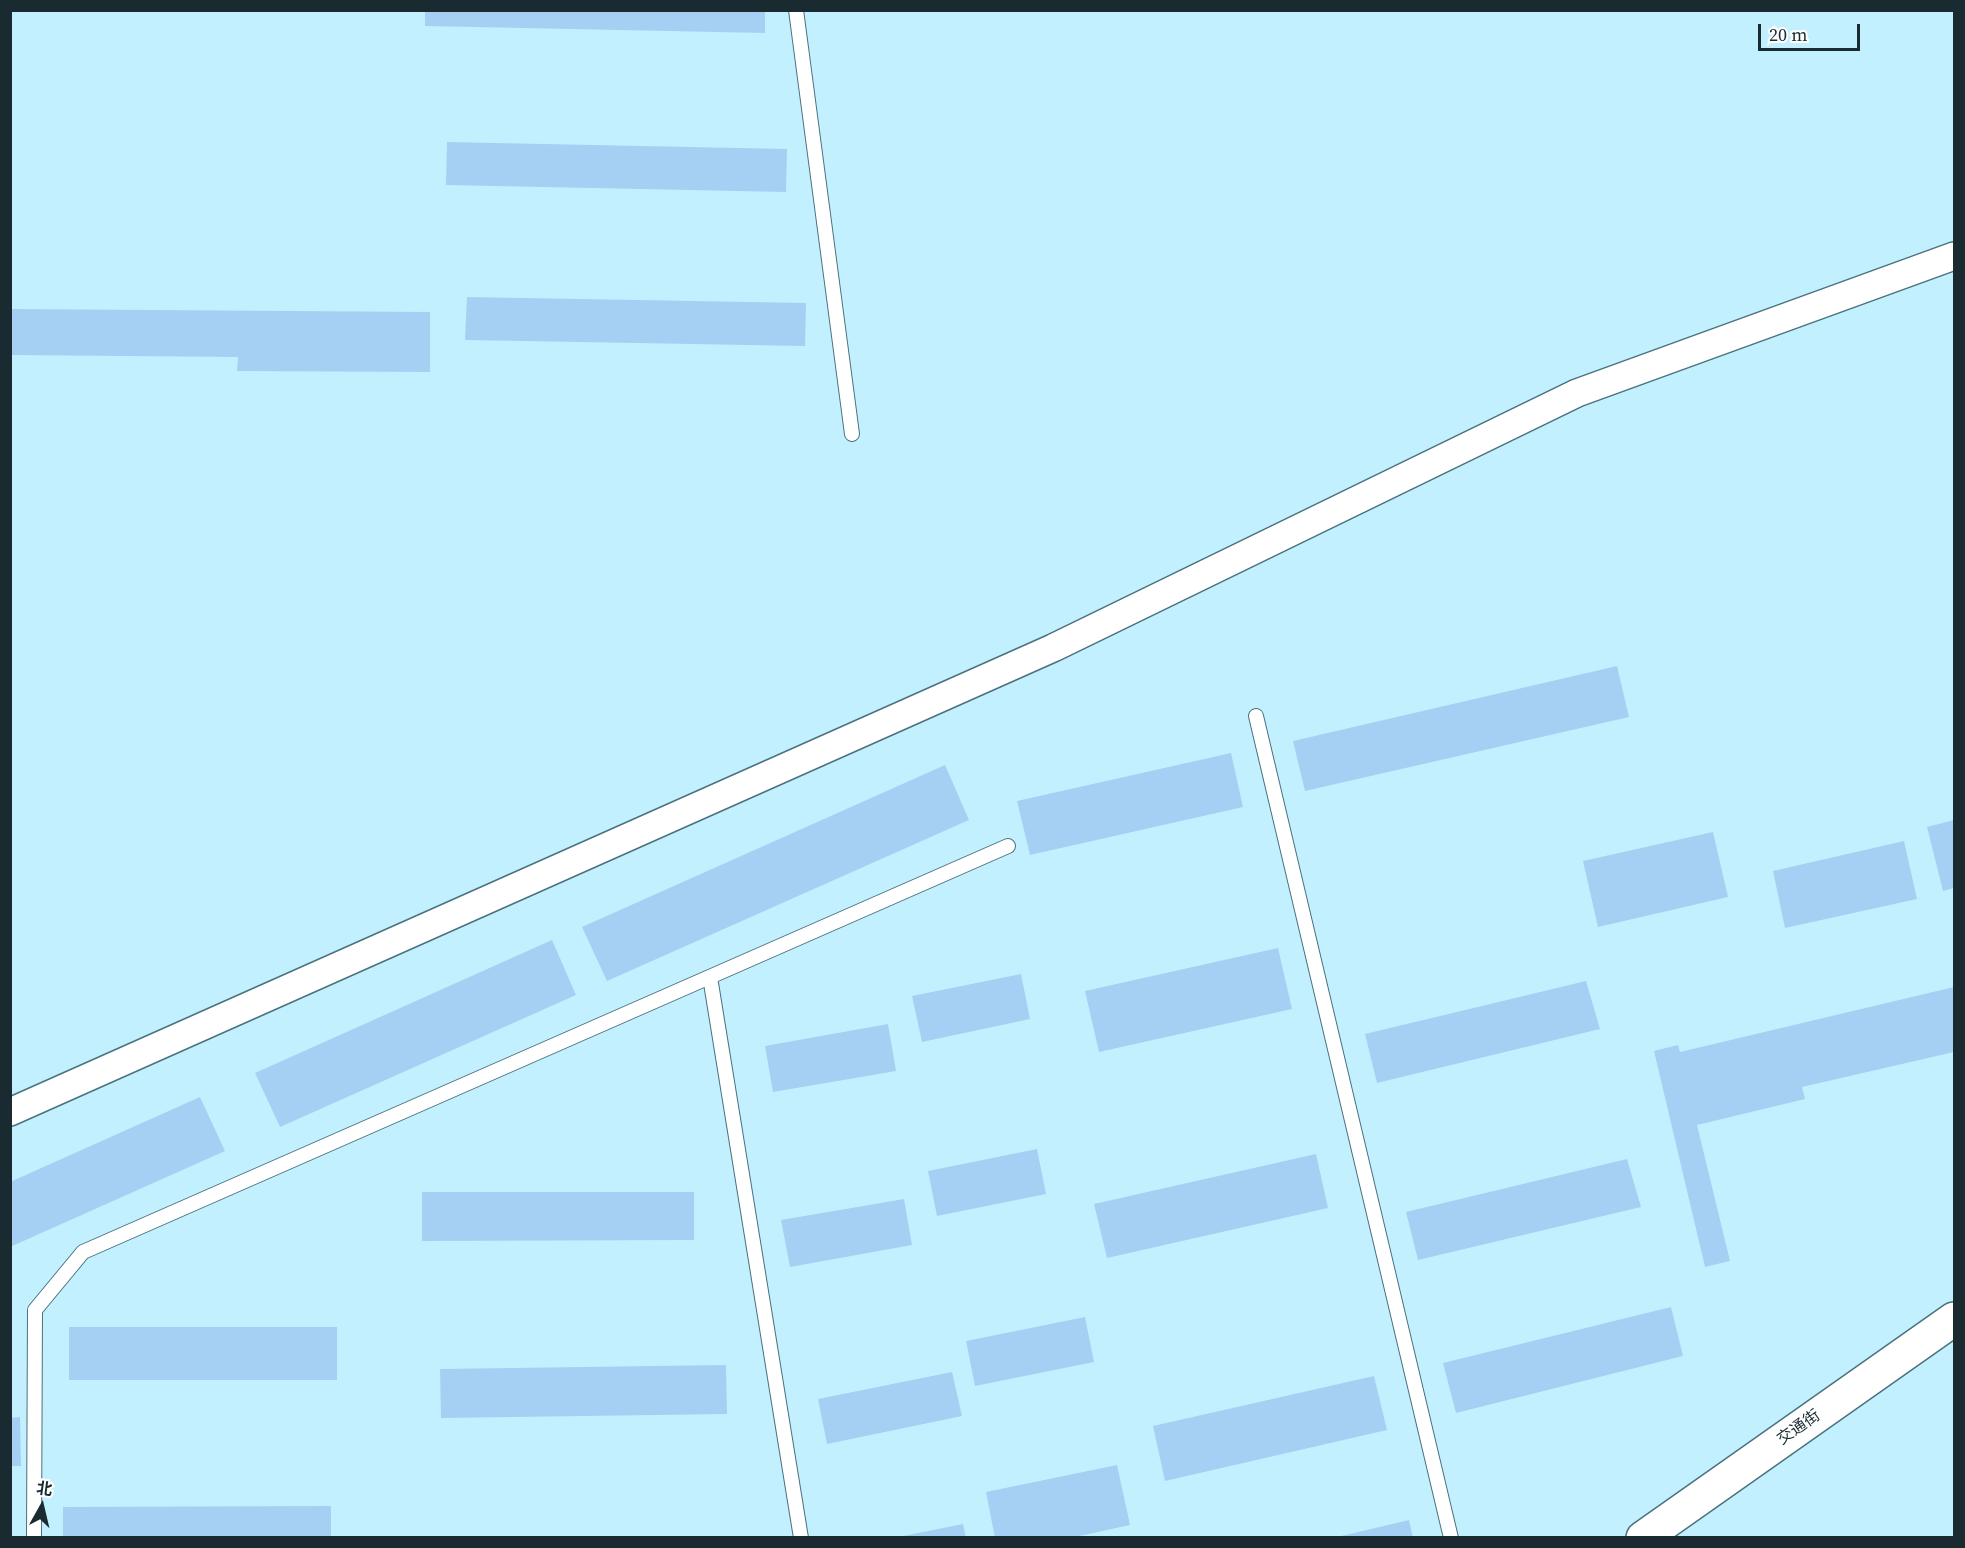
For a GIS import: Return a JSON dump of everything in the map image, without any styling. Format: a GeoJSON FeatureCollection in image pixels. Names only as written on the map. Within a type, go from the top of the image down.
{"type":"FeatureCollection","features":[{"type":"Feature","properties":{"kind":"street"},"geometry":{"type":"LineString","coordinates":[[10,1112],[1042,653],[1577,393],[1954,256]]}},
{"type":"Feature","properties":{"kind":"street","name":"交通街"},"geometry":{"type":"LineString","coordinates":[[1643,1538],[1954,1319]]}},
{"type":"Feature","properties":{"kind":"lane"},"geometry":{"type":"LineString","coordinates":[[796,10],[852,434]]}},
{"type":"Feature","properties":{"kind":"lane"},"geometry":{"type":"LineString","coordinates":[[1256,716],[1451,1538]]}},
{"type":"Feature","properties":{"kind":"lane"},"geometry":{"type":"LineString","coordinates":[[34,1538],[35,1310],[83,1252],[1008,846]]}},
{"type":"Feature","properties":{"kind":"lane"},"geometry":{"type":"LineString","coordinates":[[710,977],[801,1538]]}},
{"type":"Feature","properties":{"kind":"building"},"geometry":{"type":"Polygon","coordinates":[[[425,10],[765,10],[765,33],[425,26],[425,10]]]}},
{"type":"Feature","properties":{"kind":"building"},"geometry":{"type":"Polygon","coordinates":[[[447,142],[787,149],[786,192],[446,185],[447,142]]]}},
{"type":"Feature","properties":{"kind":"building"},"geometry":{"type":"Polygon","coordinates":[[[467,297],[806,303],[805,346],[465,340],[467,297]]]}},
{"type":"Feature","properties":{"kind":"building"},"geometry":{"type":"Polygon","coordinates":[[[10,309],[430,312],[430,372],[237,371],[238,357],[10,355],[10,309]]]}},
{"type":"Feature","properties":{"kind":"building"},"geometry":{"type":"Polygon","coordinates":[[[1617,666],[1629,717],[1305,791],[1293,741],[1617,666]]]}},
{"type":"Feature","properties":{"kind":"building"},"geometry":{"type":"Polygon","coordinates":[[[1231,753],[1243,807],[1030,855],[1017,801],[1231,753]]]}},
{"type":"Feature","properties":{"kind":"building"},"geometry":{"type":"Polygon","coordinates":[[[945,765],[969,820],[607,981],[582,927],[945,765]]]}},
{"type":"Feature","properties":{"kind":"building"},"geometry":{"type":"Polygon","coordinates":[[[1954,820],[1954,888],[1943,891],[1927,827],[1954,820]]]}},
{"type":"Feature","properties":{"kind":"building"},"geometry":{"type":"Polygon","coordinates":[[[1713,832],[1728,897],[1598,927],[1583,861],[1713,832]]]}},
{"type":"Feature","properties":{"kind":"building"},"geometry":{"type":"Polygon","coordinates":[[[1904,841],[1917,899],[1785,928],[1773,871],[1904,841]]]}},
{"type":"Feature","properties":{"kind":"building"},"geometry":{"type":"Polygon","coordinates":[[[552,940],[576,995],[280,1127],[255,1073],[552,940]]]}},
{"type":"Feature","properties":{"kind":"building"},"geometry":{"type":"Polygon","coordinates":[[[1278,948],[1292,1009],[1099,1052],[1085,991],[1278,948]]]}},
{"type":"Feature","properties":{"kind":"building"},"geometry":{"type":"Polygon","coordinates":[[[1021,974],[1030,1019],[922,1042],[912,996],[1021,974]]]}},
{"type":"Feature","properties":{"kind":"building"},"geometry":{"type":"Polygon","coordinates":[[[1586,981],[1600,1029],[1377,1083],[1365,1034],[1586,981]]]}},
{"type":"Feature","properties":{"kind":"building"},"geometry":{"type":"Polygon","coordinates":[[[1954,987],[1954,1052],[1802,1087],[1805,1099],[1697,1125],[1730,1261],[1705,1267],[1654,1051],[1678,1045],[1680,1052],[1954,987]]]}},
{"type":"Feature","properties":{"kind":"building"},"geometry":{"type":"Polygon","coordinates":[[[888,1024],[896,1071],[773,1092],[765,1046],[888,1024]]]}},
{"type":"Feature","properties":{"kind":"building"},"geometry":{"type":"Polygon","coordinates":[[[200,1097],[225,1151],[10,1247],[10,1182],[200,1097]]]}},
{"type":"Feature","properties":{"kind":"building"},"geometry":{"type":"Polygon","coordinates":[[[1037,1149],[1046,1194],[937,1216],[928,1171],[1037,1149]]]}},
{"type":"Feature","properties":{"kind":"building"},"geometry":{"type":"Polygon","coordinates":[[[1316,1154],[1328,1208],[1107,1258],[1094,1204],[1316,1154]]]}},
{"type":"Feature","properties":{"kind":"building"},"geometry":{"type":"Polygon","coordinates":[[[1627,1159],[1641,1207],[1418,1260],[1406,1212],[1627,1159]]]}},
{"type":"Feature","properties":{"kind":"building"},"geometry":{"type":"Polygon","coordinates":[[[422,1192],[694,1192],[694,1240],[422,1241],[422,1192]]]}},
{"type":"Feature","properties":{"kind":"building"},"geometry":{"type":"Polygon","coordinates":[[[904,1199],[912,1245],[790,1267],[781,1220],[904,1199]]]}},
{"type":"Feature","properties":{"kind":"building"},"geometry":{"type":"Polygon","coordinates":[[[1671,1307],[1683,1356],[1456,1413],[1443,1363],[1671,1307]]]}},
{"type":"Feature","properties":{"kind":"building"},"geometry":{"type":"Polygon","coordinates":[[[1085,1317],[1094,1362],[975,1386],[966,1341],[1085,1317]]]}},
{"type":"Feature","properties":{"kind":"building"},"geometry":{"type":"Polygon","coordinates":[[[69,1327],[337,1327],[337,1380],[69,1380],[69,1327]]]}},
{"type":"Feature","properties":{"kind":"building"},"geometry":{"type":"Polygon","coordinates":[[[726,1365],[727,1414],[441,1418],[440,1369],[726,1365]]]}},
{"type":"Feature","properties":{"kind":"building"},"geometry":{"type":"Polygon","coordinates":[[[952,1372],[962,1416],[827,1444],[818,1399],[952,1372]]]}},
{"type":"Feature","properties":{"kind":"building"},"geometry":{"type":"Polygon","coordinates":[[[1374,1376],[1387,1430],[1165,1481],[1153,1426],[1374,1376]]]}},
{"type":"Feature","properties":{"kind":"building"},"geometry":{"type":"Polygon","coordinates":[[[20,1417],[21,1466],[10,1466],[10,1418],[20,1417]]]}},
{"type":"Feature","properties":{"kind":"building"},"geometry":{"type":"Polygon","coordinates":[[[1117,1465],[1130,1525],[1070,1538],[995,1538],[986,1492],[1117,1465]]]}},
{"type":"Feature","properties":{"kind":"building"},"geometry":{"type":"Polygon","coordinates":[[[331,1506],[331,1538],[63,1538],[63,1507],[331,1506]]]}},
{"type":"Feature","properties":{"kind":"building"},"geometry":{"type":"Polygon","coordinates":[[[1409,1520],[1413,1538],[1337,1538],[1337,1537],[1409,1520]]]}},
{"type":"Feature","properties":{"kind":"building"},"geometry":{"type":"Polygon","coordinates":[[[963,1524],[966,1538],[903,1538],[903,1536],[963,1524]]]}}]}
